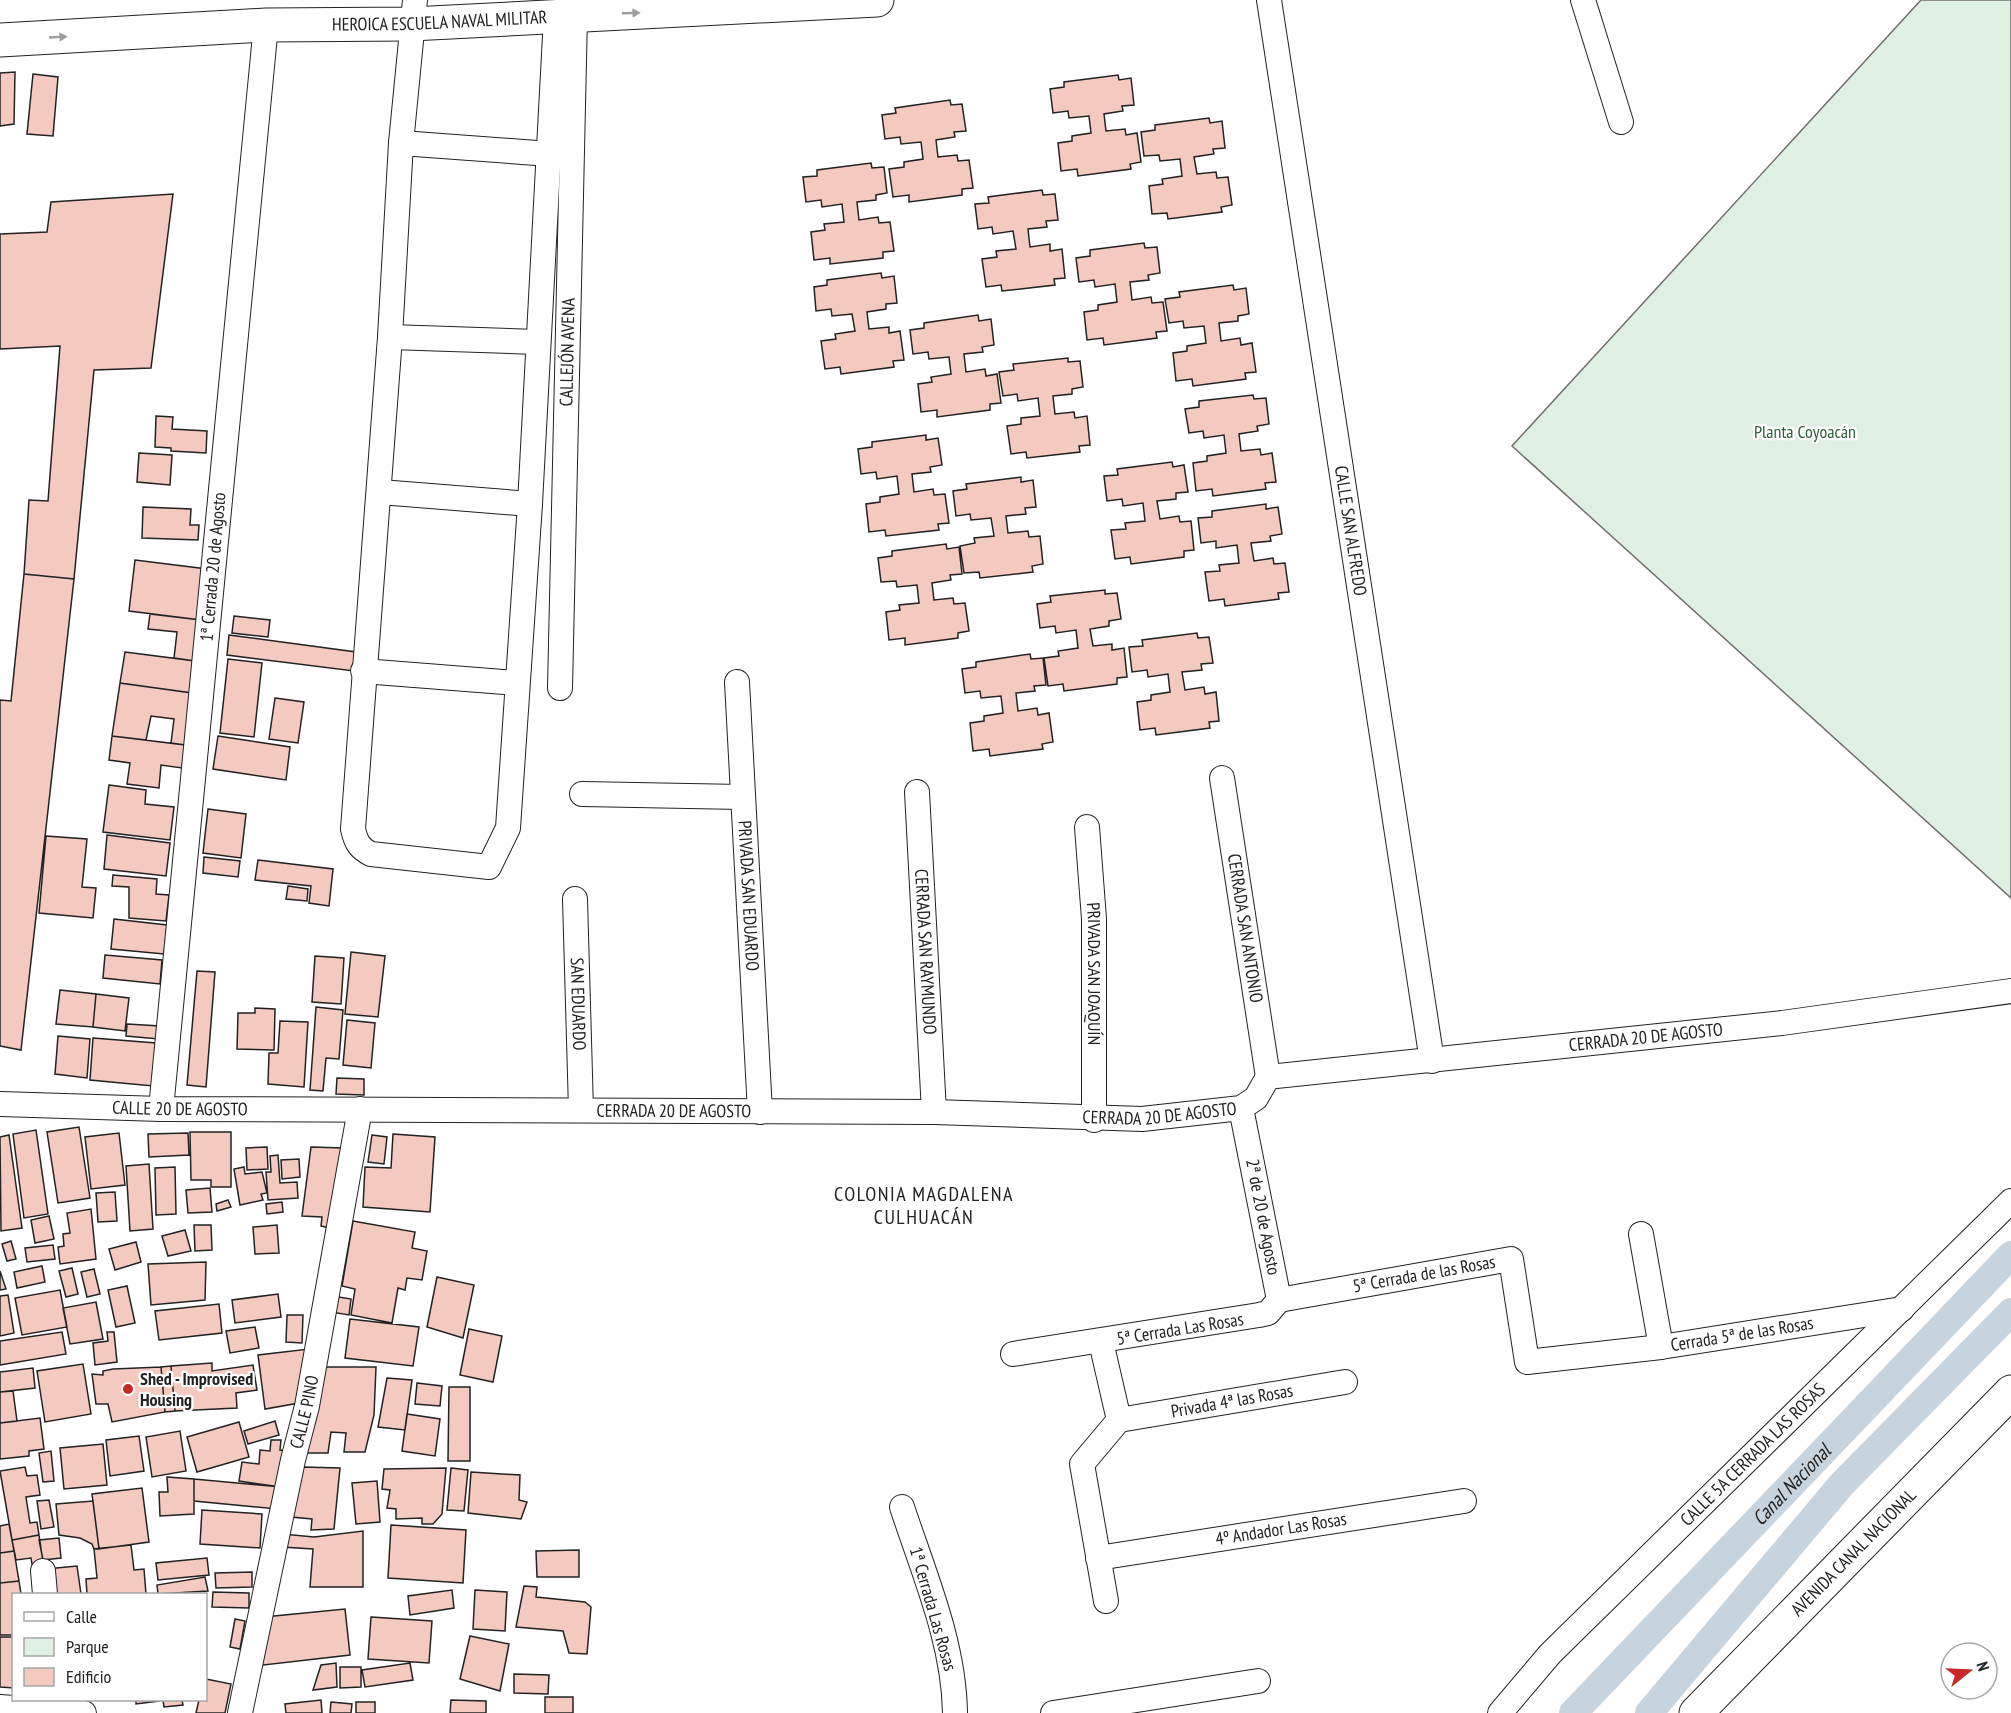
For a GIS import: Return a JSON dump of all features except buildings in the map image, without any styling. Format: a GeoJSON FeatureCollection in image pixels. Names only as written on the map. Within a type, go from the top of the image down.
{"type":"FeatureCollection","features":[{"type":"Feature","properties":{"kind":"main road","name":"HEROICA ESCUELA NAVAL MILITAR"},"geometry":{"type":"LineString","coordinates":[[0,40],[266,25],[413,12],[573,12],[877,0]]}},
{"type":"Feature","properties":{"kind":"main road","name":"AVENIDA CANAL NACIONAL"},"geometry":{"type":"LineString","coordinates":[[1695,1713],[2011,1392]]}},
{"type":"Feature","properties":{"kind":"street","name":"CALLE SAN ALFREDO"},"geometry":{"type":"LineString","coordinates":[[1269,0],[1432,1061]]}},
{"type":"Feature","properties":{"kind":"street"},"geometry":{"type":"LineString","coordinates":[[1583,0],[1621,122]]}},
{"type":"Feature","properties":{"kind":"street"},"geometry":{"type":"LineString","coordinates":[[413,12],[401,143],[380,492],[363,671],[353,829],[355,841],[361,849],[371,854],[489,867],[508,828],[516,682],[530,504],[550,154],[573,12]]}},
{"type":"Feature","properties":{"kind":"street","name":"CALLEJÓN AVENA"},"geometry":{"type":"LineString","coordinates":[[560,688],[573,12]]}},
{"type":"Feature","properties":{"kind":"street","name":"1ª Cerrada 20 de Agosto"},"geometry":{"type":"LineString","coordinates":[[161,1109],[266,25]]}},
{"type":"Feature","properties":{"kind":"street"},"geometry":{"type":"LineString","coordinates":[[401,143],[550,154]]}},
{"type":"Feature","properties":{"kind":"street"},"geometry":{"type":"LineString","coordinates":[[390,337],[538,342]]}},
{"type":"Feature","properties":{"kind":"street"},"geometry":{"type":"LineString","coordinates":[[380,492],[530,504]]}},
{"type":"Feature","properties":{"kind":"street"},"geometry":{"type":"LineString","coordinates":[[363,671],[516,682]]}},
{"type":"Feature","properties":{"kind":"street","name":"PRIVADA SAN EDUARDO"},"geometry":{"type":"LineString","coordinates":[[737,682],[760,1112]]}},
{"type":"Feature","properties":{"kind":"street","name":"CERRADA SAN ANTONIO"},"geometry":{"type":"LineString","coordinates":[[1222,778],[1268,1077]]}},
{"type":"Feature","properties":{"kind":"street","name":"CERRADA SAN RAYMUNDO"},"geometry":{"type":"LineString","coordinates":[[917,792],[934,1112]]}},
{"type":"Feature","properties":{"kind":"street"},"geometry":{"type":"LineString","coordinates":[[582,794],[742,797]]}},
{"type":"Feature","properties":{"kind":"street","name":"PRIVADA SAN JOAQUÍN"},"geometry":{"type":"LineString","coordinates":[[1087,828],[1094,919],[1094,1119]]}},
{"type":"Feature","properties":{"kind":"street","name":"SAN EDUARDO"},"geometry":{"type":"LineString","coordinates":[[575,899],[581,1110]]}},
{"type":"Feature","properties":{"kind":"street","name":"CERRADA 20 DE AGOSTO"},"geometry":{"type":"LineString","coordinates":[[360,1109],[934,1112],[1142,1119],[1241,1108],[1256,1098],[1268,1077],[1782,1023],[2011,991]]}},
{"type":"Feature","properties":{"kind":"street","name":"CALLE 20 DE AGOSTO"},"geometry":{"type":"LineString","coordinates":[[0,1104],[161,1109],[360,1109]]}},
{"type":"Feature","properties":{"kind":"street","name":"2ª de 20 de Agosto"},"geometry":{"type":"LineString","coordinates":[[1241,1108],[1280,1299],[1268,1313],[1259,1316]]}},
{"type":"Feature","properties":{"kind":"street","name":"CALLE PINO"},"geometry":{"type":"LineString","coordinates":[[240,1713],[293,1460],[307,1406],[360,1109]]}},
{"type":"Feature","properties":{"kind":"street","name":"CALLE 5A CERRADA LAS ROSAS"},"geometry":{"type":"LineString","coordinates":[[1500,1713],[1550,1654],[2011,1201]]}},
{"type":"Feature","properties":{"kind":"street","name":"Cerrada 5ª de las Rosas"},"geometry":{"type":"LineString","coordinates":[[1641,1234],[1661,1347],[1902,1309]]}},
{"type":"Feature","properties":{"kind":"street","name":"5ª Cerrada de las Rosas"},"geometry":{"type":"LineString","coordinates":[[1280,1299],[1510,1259],[1527,1362],[1661,1347]]}},
{"type":"Feature","properties":{"kind":"street","name":"5ª Cerrada Las Rosas"},"geometry":{"type":"LineString","coordinates":[[1013,1354],[1259,1316]]}},
{"type":"Feature","properties":{"kind":"street"},"geometry":{"type":"LineString","coordinates":[[1101,1342],[1119,1420],[1082,1464],[1106,1601]]}},
{"type":"Feature","properties":{"kind":"street","name":"Privada 4ª las Rosas"},"geometry":{"type":"LineString","coordinates":[[1119,1420],[1345,1382]]}},
{"type":"Feature","properties":{"kind":"street","name":"4º Andador Las Rosas"},"geometry":{"type":"LineString","coordinates":[[1098,1558],[1464,1501]]}},
{"type":"Feature","properties":{"kind":"street","name":"1ª Cerrada Las Rosas"},"geometry":{"type":"LineString","coordinates":[[902,1507],[945,1638],[954,1680],[955,1713]]}},
{"type":"Feature","properties":{"kind":"street"},"geometry":{"type":"LineString","coordinates":[[1055,1712],[1258,1681]]}},
{"type":"Feature","properties":{"kind":"street"},"geometry":{"type":"LineString","coordinates":[[0,1707],[56,1704],[84,1713]]}},
{"type":"Feature","properties":{"kind":"green space","name":"Planta Coyoacán"},"geometry":{"type":"Polygon","coordinates":[[[1921,0],[2011,0],[2011,898],[1512,446],[1921,0]]]}},
{"type":"Feature","properties":{"kind":"waterway","name":"Canal Nacional"},"geometry":{"type":"LineString","coordinates":[[1573,1713],[2011,1255]]}},
{"type":"Feature","properties":{"kind":"waterway","name":"Canal Nacional"},"geometry":{"type":"LineString","coordinates":[[1649,1713],[1842,1484],[2011,1312]]}},
{"type":"Feature","properties":{"kind":"place","name":"Shed - Improvised Housing"},"geometry":{"type":"Point","coordinates":[128,1389]}},
{"type":"Feature","properties":{"kind":"district","name":"COLONIA MAGDALENA CULHUACÁN"},"geometry":{"type":"Point","coordinates":[924,1206]}}]}
